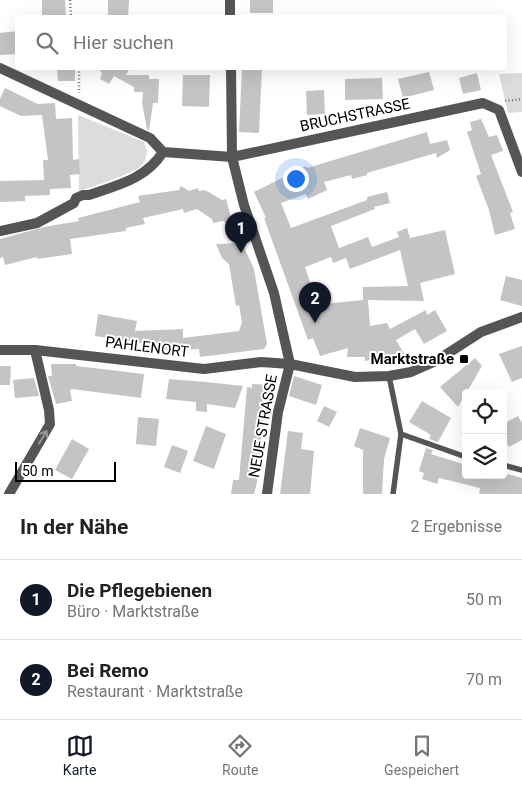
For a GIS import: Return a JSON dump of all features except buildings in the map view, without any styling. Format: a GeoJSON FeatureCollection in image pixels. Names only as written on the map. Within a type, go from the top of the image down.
{"type":"FeatureCollection","features":[{"type":"Feature","properties":{"kind":"street"},"geometry":{"type":"LineString","coordinates":[[230,0],[230,15]]}},
{"type":"Feature","properties":{"kind":"street"},"geometry":{"type":"LineString","coordinates":[[0,68],[80,107],[150,138],[164,152],[232,157]]}},
{"type":"Feature","properties":{"kind":"street"},"geometry":{"type":"LineString","coordinates":[[231,70],[232,157],[244,205],[274,293],[290,364]]}},
{"type":"Feature","properties":{"kind":"street","name":"BRUCHSTRASSE"},"geometry":{"type":"LineString","coordinates":[[232,157],[483,103],[499,110],[522,172]]}},
{"type":"Feature","properties":{"kind":"street"},"geometry":{"type":"LineString","coordinates":[[0,231],[37,223],[74,204],[76,198],[83,195],[89,196],[136,178],[150,170],[164,152]]}},
{"type":"Feature","properties":{"kind":"street","name":"PAHLENORT"},"geometry":{"type":"LineString","coordinates":[[0,350],[35,350],[204,369],[261,362],[290,364],[355,377],[389,376],[411,372],[436,361],[481,332],[522,317]]}},
{"type":"Feature","properties":{"kind":"street"},"geometry":{"type":"LineString","coordinates":[[9,494],[50,424],[49,410],[35,350]]}},
{"type":"Feature","properties":{"kind":"street","name":"NEUE STRASSE"},"geometry":{"type":"LineString","coordinates":[[267,494],[278,412],[290,364]]}},
{"type":"Feature","properties":{"kind":"lane"},"geometry":{"type":"LineString","coordinates":[[389,376],[401,434],[393,494]]}},
{"type":"Feature","properties":{"kind":"lane"},"geometry":{"type":"LineString","coordinates":[[401,434],[462,456]]}},
{"type":"Feature","properties":{"kind":"lane"},"geometry":{"type":"LineString","coordinates":[[507,466],[522,470]]}},
{"type":"Feature","properties":{"kind":"path"},"geometry":{"type":"LineString","coordinates":[[70,0],[71,15]]}},
{"type":"Feature","properties":{"kind":"path"},"geometry":{"type":"LineString","coordinates":[[79,70],[80,107]]}},
{"type":"Feature","properties":{"kind":"shaded area"},"geometry":{"type":"Polygon","coordinates":[[[522,73],[522,112],[508,113],[499,74],[522,73]]]}},
{"type":"Feature","properties":{"kind":"shaded area"},"geometry":{"type":"Polygon","coordinates":[[[78,115],[144,142],[147,151],[143,164],[122,176],[79,191],[78,115]]]}},
{"type":"Feature","properties":{"kind":"place","name":"Die Pflegebienen"},"geometry":{"type":"Point","coordinates":[241,253]}},
{"type":"Feature","properties":{"kind":"place","name":"Bei Remo"},"geometry":{"type":"Point","coordinates":[315,323]}},
{"type":"Feature","properties":{"kind":"place","name":"Marktstraße"},"geometry":{"type":"Point","coordinates":[464,359]}}]}
